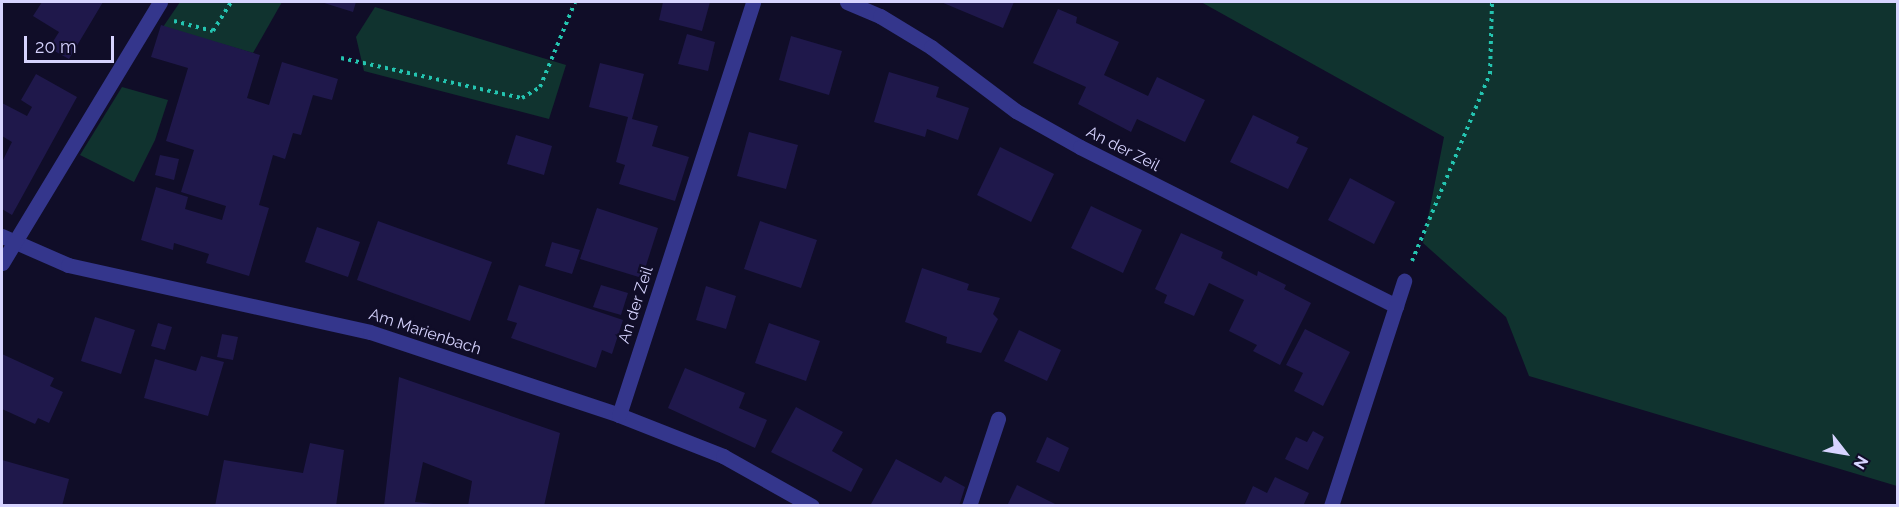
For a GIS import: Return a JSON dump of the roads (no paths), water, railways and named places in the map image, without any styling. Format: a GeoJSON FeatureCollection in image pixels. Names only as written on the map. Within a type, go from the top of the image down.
{"type":"FeatureCollection","features":[{"type":"Feature","properties":{"kind":"street","name":"An der Zeil"},"geometry":{"type":"LineString","coordinates":[[619,415],[753,2]]}},
{"type":"Feature","properties":{"kind":"street","name":"An der Zeil"},"geometry":{"type":"LineString","coordinates":[[847,2],[921,41],[1016,111],[1080,147],[1396,306]]}},
{"type":"Feature","properties":{"kind":"street"},"geometry":{"type":"LineString","coordinates":[[2,263],[6,239],[157,6]]}},
{"type":"Feature","properties":{"kind":"street","name":"Am Marienbach"},"geometry":{"type":"LineString","coordinates":[[6,239],[68,265],[370,332],[619,415],[723,456],[812,506]]}},
{"type":"Feature","properties":{"kind":"street"},"geometry":{"type":"LineString","coordinates":[[1331,506],[1404,280]]}},
{"type":"Feature","properties":{"kind":"street"},"geometry":{"type":"LineString","coordinates":[[969,506],[998,419]]}}]}
